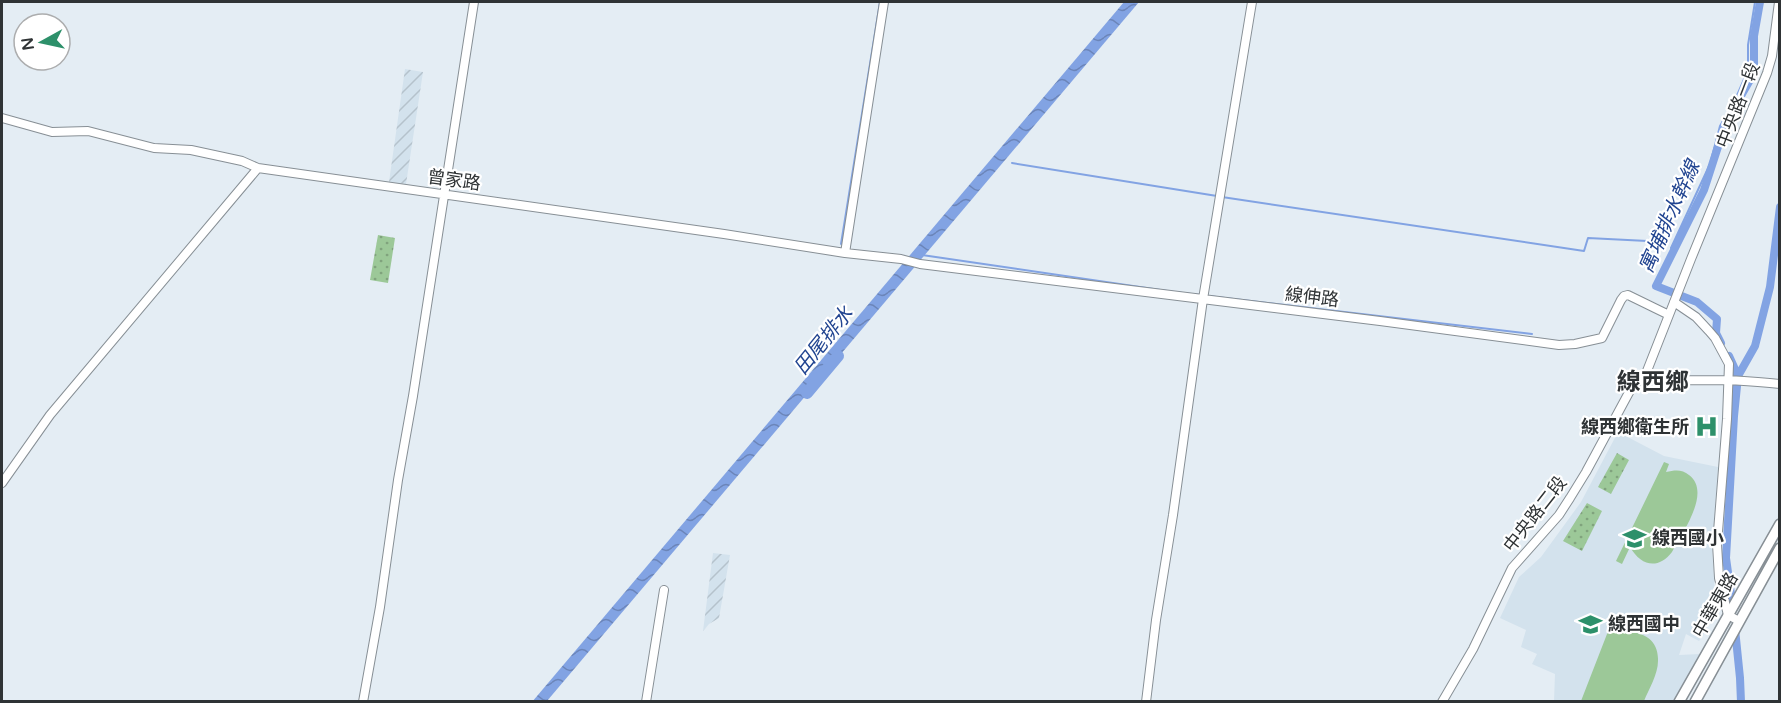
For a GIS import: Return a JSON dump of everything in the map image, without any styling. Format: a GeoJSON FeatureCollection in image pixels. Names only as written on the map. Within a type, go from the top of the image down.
{"type":"FeatureCollection","features":[{"type":"Feature","properties":{"kind":"main road","name":"中華東路"},"geometry":{"type":"LineString","coordinates":[[1679,702],[1779,524]]}},
{"type":"Feature","properties":{"kind":"main road","name":"中華東路"},"geometry":{"type":"LineString","coordinates":[[1695,702],[1779,548]]}},
{"type":"Feature","properties":{"kind":"street"},"geometry":{"type":"LineString","coordinates":[[363,702],[380,608],[398,480],[474,2]]}},
{"type":"Feature","properties":{"kind":"street"},"geometry":{"type":"LineString","coordinates":[[845,253],[884,2]]}},
{"type":"Feature","properties":{"kind":"street"},"geometry":{"type":"LineString","coordinates":[[1146,702],[1203,299],[1252,2]]}},
{"type":"Feature","properties":{"kind":"street","name":"中央路一段"},"geometry":{"type":"LineString","coordinates":[[1669,315],[1767,73],[1772,56],[1779,2]]}},
{"type":"Feature","properties":{"kind":"street","name":"曾家路"},"geometry":{"type":"LineString","coordinates":[[2,118],[52,132],[88,131],[154,148],[191,150],[242,161],[262,168],[920,264]]}},
{"type":"Feature","properties":{"kind":"street"},"geometry":{"type":"LineString","coordinates":[[2,483],[50,415],[262,168]]}},
{"type":"Feature","properties":{"kind":"street","name":"線伸路"},"geometry":{"type":"LineString","coordinates":[[920,264],[1559,345],[1602,338],[1621,300],[1628,295],[1669,315]]}},
{"type":"Feature","properties":{"kind":"street"},"geometry":{"type":"LineString","coordinates":[[1674,303],[1696,317],[1715,338],[1729,364],[1717,544],[1719,578],[1728,615],[1739,621]]}},
{"type":"Feature","properties":{"kind":"street","name":"中央路二段"},"geometry":{"type":"LineString","coordinates":[[1442,702],[1473,649],[1512,568],[1558,515],[1586,472],[1633,385],[1645,376],[1669,315]]}},
{"type":"Feature","properties":{"kind":"street"},"geometry":{"type":"LineString","coordinates":[[1645,376],[1779,384]]}},
{"type":"Feature","properties":{"kind":"street"},"geometry":{"type":"LineString","coordinates":[[646,702],[664,590]]}},
{"type":"Feature","properties":{"kind":"shaded area"},"geometry":{"type":"Polygon","coordinates":[[[405,69],[423,72],[406,184],[389,182],[405,69]]]}},
{"type":"Feature","properties":{"kind":"shaded area"},"geometry":{"type":"Polygon","coordinates":[[[1618,432],[1664,456],[1718,467],[1712,549],[1716,610],[1699,641],[1686,634],[1679,655],[1700,654],[1673,701],[1554,701],[1555,674],[1532,664],[1537,654],[1521,647],[1526,630],[1500,618],[1519,577],[1541,557],[1581,502],[1618,432]]]}},
{"type":"Feature","properties":{"kind":"shaded area"},"geometry":{"type":"Polygon","coordinates":[[[713,553],[730,555],[719,618],[703,631],[713,553]]]}},
{"type":"Feature","properties":{"kind":"green space"},"geometry":{"type":"Polygon","coordinates":[[[378,235],[395,238],[388,283],[370,280],[378,235]]]}},
{"type":"Feature","properties":{"kind":"green space"},"geometry":{"type":"Polygon","coordinates":[[[1617,453],[1629,460],[1611,494],[1598,487],[1617,453]]]}},
{"type":"Feature","properties":{"kind":"green space"},"geometry":{"type":"Polygon","coordinates":[[[1664,462],[1669,464],[1666,472],[1675,470],[1684,472],[1695,482],[1697,492],[1693,513],[1667,558],[1655,563],[1644,562],[1630,547],[1622,564],[1616,561],[1664,462]]]}},
{"type":"Feature","properties":{"kind":"green space"},"geometry":{"type":"Polygon","coordinates":[[[1587,503],[1602,511],[1582,551],[1563,541],[1587,503]]]}},
{"type":"Feature","properties":{"kind":"green space"},"geometry":{"type":"Polygon","coordinates":[[[1614,616],[1623,620],[1618,633],[1633,632],[1646,636],[1655,646],[1658,666],[1655,676],[1644,701],[1581,701],[1614,616]]]}},
{"type":"Feature","properties":{"kind":"water"},"geometry":{"type":"Polygon","coordinates":[[[1124,2],[1139,2],[547,701],[532,702],[1124,2]]]}},
{"type":"Feature","properties":{"kind":"waterway"},"geometry":{"type":"LineString","coordinates":[[841,244],[880,2]]}},
{"type":"Feature","properties":{"kind":"waterway"},"geometry":{"type":"LineString","coordinates":[[1671,248],[1710,164],[1720,126],[1748,70],[1748,45],[1755,2]]}},
{"type":"Feature","properties":{"kind":"waterway","name":"寓埔排水幹線"},"geometry":{"type":"LineString","coordinates":[[1721,343],[1716,333],[1717,319],[1697,302],[1656,286],[1704,190],[1726,122],[1754,73],[1754,36],[1760,2]]}},
{"type":"Feature","properties":{"kind":"waterway"},"geometry":{"type":"LineString","coordinates":[[1012,163],[1217,196]]}},
{"type":"Feature","properties":{"kind":"waterway"},"geometry":{"type":"LineString","coordinates":[[1222,197],[1584,251],[1588,238],[1667,242]]}},
{"type":"Feature","properties":{"kind":"waterway"},"geometry":{"type":"LineString","coordinates":[[1738,376],[1755,346],[1770,287],[1780,207]]}},
{"type":"Feature","properties":{"kind":"waterway"},"geometry":{"type":"LineString","coordinates":[[922,255],[1174,292],[1532,334]]}},
{"type":"Feature","properties":{"kind":"waterway","name":"田尾排水"},"geometry":{"type":"LineString","coordinates":[[807,393],[838,356]]}},
{"type":"Feature","properties":{"kind":"waterway","name":"寓埔排水幹線"},"geometry":{"type":"LineString","coordinates":[[1729,356],[1738,376],[1726,558],[1733,608]]}},
{"type":"Feature","properties":{"kind":"waterway","name":"寓埔排水幹線"},"geometry":{"type":"LineString","coordinates":[[1735,629],[1741,702]]}},
{"type":"Feature","properties":{"kind":"place","name":"線西鄉衛生所"},"geometry":{"type":"Point","coordinates":[1707,427]}},
{"type":"Feature","properties":{"kind":"place","name":"線西國小"},"geometry":{"type":"Point","coordinates":[1634,538]}},
{"type":"Feature","properties":{"kind":"place","name":"線西國中"},"geometry":{"type":"Point","coordinates":[1590,624]}},
{"type":"Feature","properties":{"kind":"district","name":"線西鄉"},"geometry":{"type":"Point","coordinates":[1653,382]}}]}
